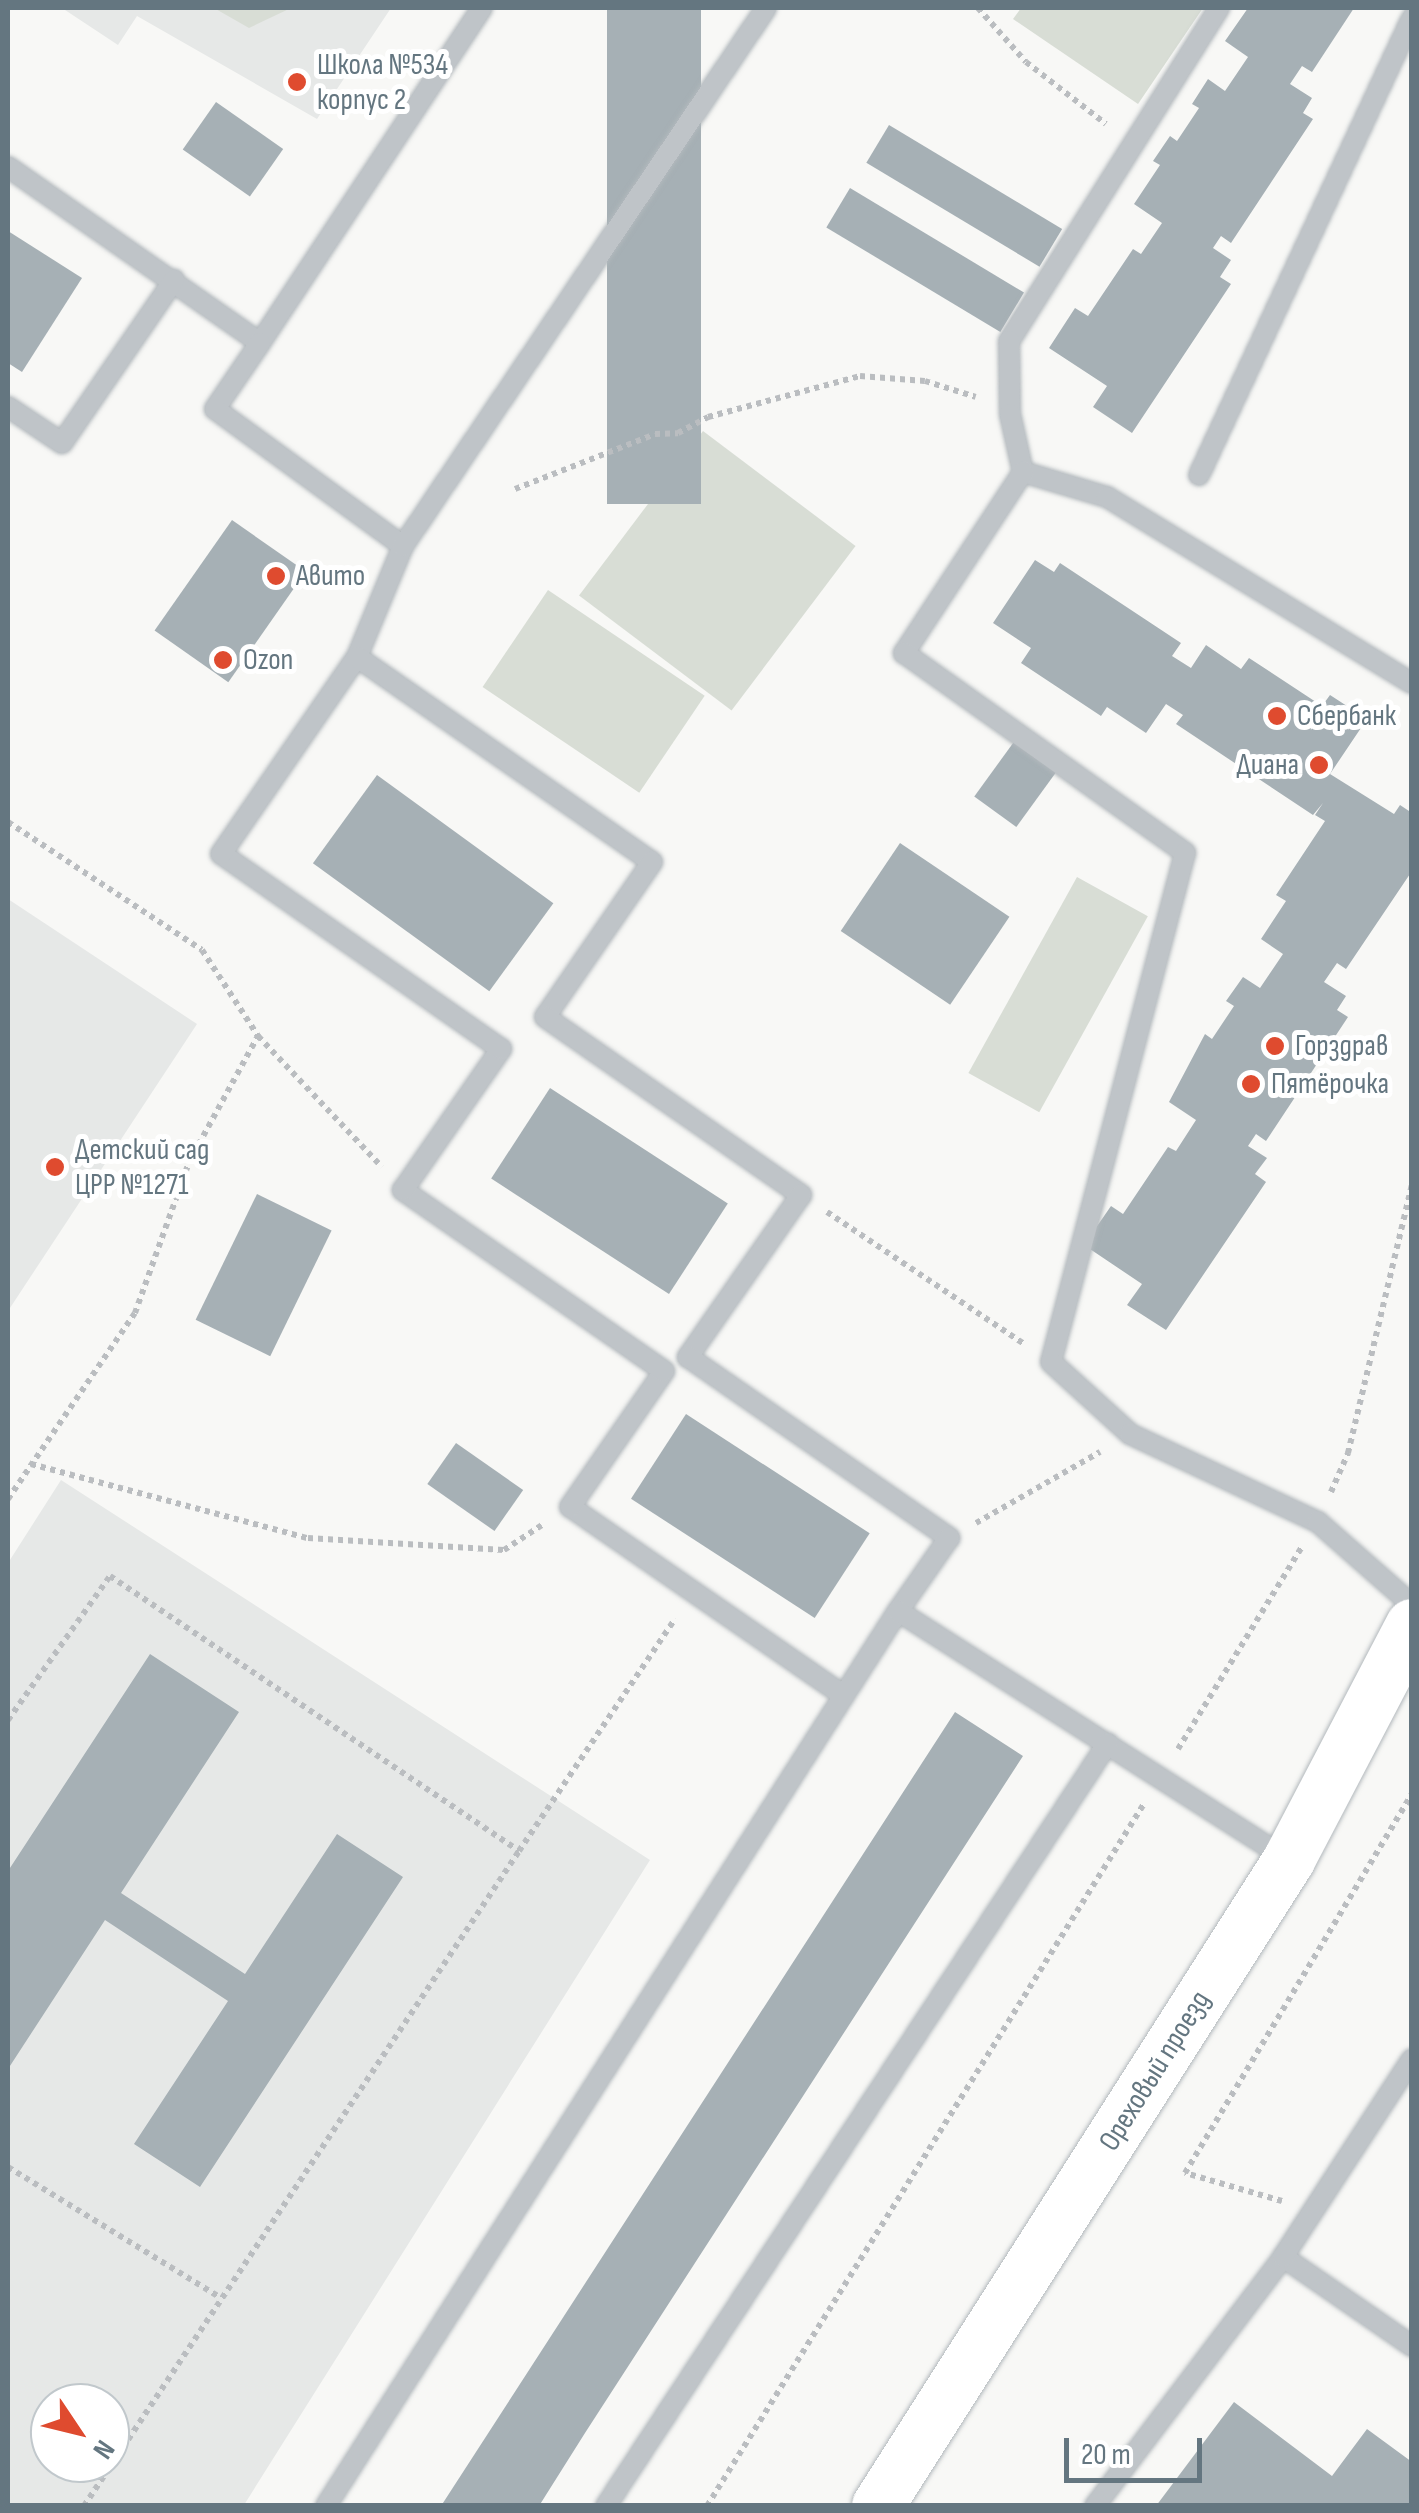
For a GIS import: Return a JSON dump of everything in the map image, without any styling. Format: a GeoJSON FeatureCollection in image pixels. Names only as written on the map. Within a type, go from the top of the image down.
{"type":"FeatureCollection","features":[{"type":"Feature","properties":{"kind":"street","name":"Ореховый проезд"},"geometry":{"type":"LineString","coordinates":[[878,2506],[1290,1860],[1412,1625]]}},
{"type":"Feature","properties":{"kind":"lane"},"geometry":{"type":"LineString","coordinates":[[402,546],[215,409],[482,8]]}},
{"type":"Feature","properties":{"kind":"lane"},"geometry":{"type":"LineString","coordinates":[[766,8],[402,546],[357,657],[220,854],[501,1048],[403,1190],[664,1371],[570,1506],[843,1695]]}},
{"type":"Feature","properties":{"kind":"lane"},"geometry":{"type":"LineString","coordinates":[[1219,8],[1009,341],[1010,414],[1023,472],[904,653],[1186,852],[1051,1362],[1130,1434],[1318,1522],[1412,1605]]}},
{"type":"Feature","properties":{"kind":"lane"},"geometry":{"type":"LineString","coordinates":[[1199,475],[1412,18]]}},
{"type":"Feature","properties":{"kind":"lane"},"geometry":{"type":"LineString","coordinates":[[8,167],[260,342]]}},
{"type":"Feature","properties":{"kind":"lane"},"geometry":{"type":"LineString","coordinates":[[8,407],[62,443],[174,280]]}},
{"type":"Feature","properties":{"kind":"lane"},"geometry":{"type":"LineString","coordinates":[[1023,472],[1107,496],[1412,682]]}},
{"type":"Feature","properties":{"kind":"lane"},"geometry":{"type":"LineString","coordinates":[[326,2506],[843,1695],[949,1538],[688,1357],[801,1195],[545,1017],[652,862],[357,657]]}},
{"type":"Feature","properties":{"kind":"lane"},"geometry":{"type":"LineString","coordinates":[[898,1610],[1162,1774],[1290,1860]]}},
{"type":"Feature","properties":{"kind":"lane"},"geometry":{"type":"LineString","coordinates":[[606,2506],[1108,1743]]}},
{"type":"Feature","properties":{"kind":"lane"},"geometry":{"type":"LineString","coordinates":[[1095,2506],[1283,2257],[1412,2058]]}},
{"type":"Feature","properties":{"kind":"lane"},"geometry":{"type":"LineString","coordinates":[[1283,2257],[1412,2346]]}},
{"type":"Feature","properties":{"kind":"path"},"geometry":{"type":"LineString","coordinates":[[978,8],[1026,62],[1134,146]]}},
{"type":"Feature","properties":{"kind":"path"},"geometry":{"type":"LineString","coordinates":[[515,489],[637,440],[860,376],[926,381],[1010,414]]}},
{"type":"Feature","properties":{"kind":"path"},"geometry":{"type":"LineString","coordinates":[[8,822],[202,950],[258,1036],[403,1190]]}},
{"type":"Feature","properties":{"kind":"path"},"geometry":{"type":"LineString","coordinates":[[8,1499],[135,1313],[189,1162],[258,1036]]}},
{"type":"Feature","properties":{"kind":"path"},"geometry":{"type":"LineString","coordinates":[[706,2506],[1318,1522],[1348,1453],[1412,1184]]}},
{"type":"Feature","properties":{"kind":"path"},"geometry":{"type":"LineString","coordinates":[[801,1195],[1051,1362]]}},
{"type":"Feature","properties":{"kind":"path"},"geometry":{"type":"LineString","coordinates":[[949,1538],[1130,1434]]}},
{"type":"Feature","properties":{"kind":"path"},"geometry":{"type":"LineString","coordinates":[[31,1464],[308,1538],[504,1550],[570,1506]]}},
{"type":"Feature","properties":{"kind":"path"},"geometry":{"type":"LineString","coordinates":[[8,1720],[110,1576],[519,1851]]}},
{"type":"Feature","properties":{"kind":"path"},"geometry":{"type":"LineString","coordinates":[[84,2506],[218,2296],[692,1594]]}},
{"type":"Feature","properties":{"kind":"path"},"geometry":{"type":"LineString","coordinates":[[1313,2210],[1185,2174],[1412,1792]]}},
{"type":"Feature","properties":{"kind":"path"},"geometry":{"type":"LineString","coordinates":[[8,2167],[218,2296]]}},
{"type":"Feature","properties":{"kind":"shaded area","name":"Школа №534 корпус 2"},"geometry":{"type":"Polygon","coordinates":[[[62,8],[391,8],[317,119],[137,16],[118,45],[62,8]]]}},
{"type":"Feature","properties":{"kind":"shaded area"},"geometry":{"type":"Polygon","coordinates":[[[214,8],[291,8],[249,28],[214,8]]]}},
{"type":"Feature","properties":{"kind":"shaded area"},"geometry":{"type":"Polygon","coordinates":[[[1021,8],[1203,8],[1138,104],[1013,19],[1021,8]]]}},
{"type":"Feature","properties":{"kind":"shaded area"},"geometry":{"type":"Polygon","coordinates":[[[703,431],[856,546],[732,710],[579,596],[703,431]]]}},
{"type":"Feature","properties":{"kind":"shaded area"},"geometry":{"type":"Polygon","coordinates":[[[548,590],[705,696],[639,793],[483,687],[548,590]]]}},
{"type":"Feature","properties":{"kind":"shaded area"},"geometry":{"type":"Polygon","coordinates":[[[1077,877],[1148,916],[1039,1112],[968,1073],[1077,877]]]}},
{"type":"Feature","properties":{"kind":"shaded area","name":"Детский сад ЦРР №1271"},"geometry":{"type":"Polygon","coordinates":[[[8,899],[197,1024],[8,1311],[8,899]]]}},
{"type":"Feature","properties":{"kind":"shaded area"},"geometry":{"type":"Polygon","coordinates":[[[61,1480],[650,1860],[244,2505],[8,2505],[8,1563],[61,1480]]]}},
{"type":"Feature","properties":{"kind":"building"},"geometry":{"type":"Polygon","coordinates":[[[607,8],[701,8],[701,504],[607,504],[607,8]]]}},
{"type":"Feature","properties":{"kind":"building"},"geometry":{"type":"Polygon","coordinates":[[[1248,8],[1354,8],[1312,72],[1302,66],[1290,84],[1312,98],[1303,113],[1313,119],[1231,243],[1221,236],[1213,248],[1231,260],[1220,277],[1231,284],[1132,433],[1093,407],[1107,386],[1049,348],[1075,308],[1088,316],[1133,249],[1141,254],[1162,223],[1134,204],[1160,165],[1153,161],[1170,136],[1177,141],[1199,108],[1192,104],[1208,79],[1225,91],[1248,57],[1225,41],[1248,8]]]}},
{"type":"Feature","properties":{"kind":"building"},"geometry":{"type":"Polygon","coordinates":[[[216,102],[283,149],[250,197],[183,150],[216,102]]]}},
{"type":"Feature","properties":{"kind":"building"},"geometry":{"type":"Polygon","coordinates":[[[889,125],[1062,229],[1039,267],[866,163],[889,125]]]}},
{"type":"Feature","properties":{"kind":"building"},"geometry":{"type":"Polygon","coordinates":[[[850,188],[1024,293],[1000,332],[826,227],[850,188]]]}},
{"type":"Feature","properties":{"kind":"building"},"geometry":{"type":"Polygon","coordinates":[[[8,231],[82,278],[22,372],[8,363],[8,231]]]}},
{"type":"Feature","properties":{"kind":"building"},"geometry":{"type":"Polygon","coordinates":[[[232,520],[306,572],[228,682],[155,631],[232,520]]]}},
{"type":"Feature","properties":{"kind":"building"},"geometry":{"type":"Polygon","coordinates":[[[1035,560],[1054,572],[1060,563],[1181,643],[1172,656],[1191,668],[1206,645],[1241,669],[1249,658],[1322,706],[1330,695],[1367,719],[1330,774],[1394,814],[1400,805],[1412,813],[1412,871],[1346,969],[1337,963],[1324,982],[1346,996],[1337,1010],[1348,1017],[1266,1141],[1256,1134],[1248,1146],[1267,1158],[1255,1174],[1266,1182],[1166,1330],[1127,1305],[1142,1284],[1084,1245],[1111,1206],[1123,1214],[1168,1147],[1176,1151],[1196,1120],[1169,1102],[1205,1034],[1212,1039],[1234,1006],[1226,1001],[1243,977],[1260,988],[1283,954],[1261,939],[1286,901],[1276,895],[1325,821],[1315,815],[1323,803],[1313,815],[1176,724],[1183,715],[1166,704],[1146,733],[1107,707],[1101,716],[1021,663],[1031,648],[993,623],[1035,560]]]}},
{"type":"Feature","properties":{"kind":"building"},"geometry":{"type":"Polygon","coordinates":[[[1016,739],[1058,770],[1016,827],[974,796],[1016,739]]]}},
{"type":"Feature","properties":{"kind":"building"},"geometry":{"type":"Polygon","coordinates":[[[377,775],[553,903],[489,991],[313,863],[377,775]]]}},
{"type":"Feature","properties":{"kind":"building"},"geometry":{"type":"Polygon","coordinates":[[[900,843],[1009,917],[950,1005],[841,931],[900,843]]]}},
{"type":"Feature","properties":{"kind":"building"},"geometry":{"type":"Polygon","coordinates":[[[550,1088],[728,1203],[669,1294],[491,1179],[550,1088]]]}},
{"type":"Feature","properties":{"kind":"building"},"geometry":{"type":"Polygon","coordinates":[[[257,1194],[332,1230],[270,1356],[196,1320],[257,1194]]]}},
{"type":"Feature","properties":{"kind":"building"},"geometry":{"type":"Polygon","coordinates":[[[686,1414],[870,1533],[815,1618],[631,1499],[686,1414]]]}},
{"type":"Feature","properties":{"kind":"building"},"geometry":{"type":"Polygon","coordinates":[[[456,1443],[523,1490],[494,1531],[427,1484],[456,1443]]]}},
{"type":"Feature","properties":{"kind":"building"},"geometry":{"type":"Polygon","coordinates":[[[150,1654],[239,1712],[121,1893],[245,1974],[337,1834],[403,1877],[200,2187],[134,2144],[228,2001],[105,1920],[8,2069],[8,1871],[150,1654]]]}},
{"type":"Feature","properties":{"kind":"building"},"geometry":{"type":"Polygon","coordinates":[[[955,1712],[1023,1756],[539,2506],[441,2506],[955,1712]]]}},
{"type":"Feature","properties":{"kind":"building"},"geometry":{"type":"Polygon","coordinates":[[[1234,2402],[1332,2476],[1367,2429],[1412,2462],[1412,2506],[1156,2506],[1234,2402]]]}},
{"type":"Feature","properties":{"kind":"place","name":"Школа №534 корпус 2"},"geometry":{"type":"Point","coordinates":[297,82]}},
{"type":"Feature","properties":{"kind":"place","name":"Авито"},"geometry":{"type":"Point","coordinates":[276,576]}},
{"type":"Feature","properties":{"kind":"place","name":"Ozon"},"geometry":{"type":"Point","coordinates":[223,660]}},
{"type":"Feature","properties":{"kind":"place","name":"Сбербанк"},"geometry":{"type":"Point","coordinates":[1277,716]}},
{"type":"Feature","properties":{"kind":"place","name":"Диана"},"geometry":{"type":"Point","coordinates":[1319,765]}},
{"type":"Feature","properties":{"kind":"place","name":"Горздрав"},"geometry":{"type":"Point","coordinates":[1275,1046]}},
{"type":"Feature","properties":{"kind":"place","name":"Пятёрочка"},"geometry":{"type":"Point","coordinates":[1251,1084]}},
{"type":"Feature","properties":{"kind":"place","name":"Детский сад ЦРР №1271"},"geometry":{"type":"Point","coordinates":[55,1167]}}]}
